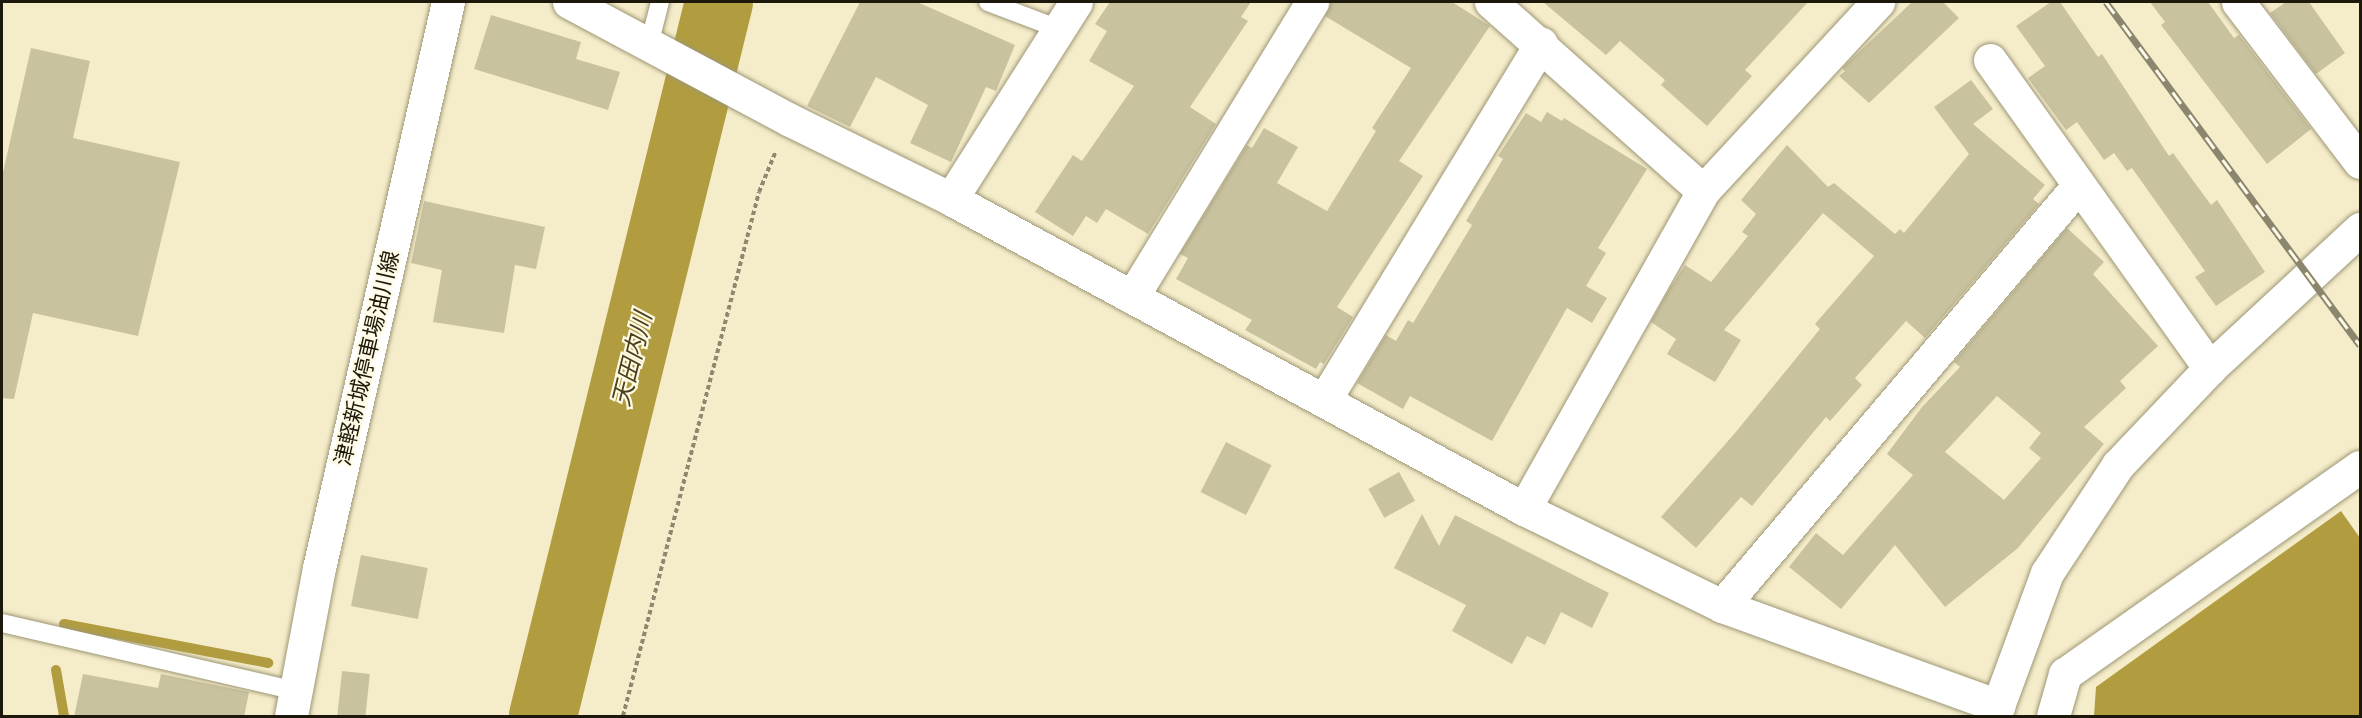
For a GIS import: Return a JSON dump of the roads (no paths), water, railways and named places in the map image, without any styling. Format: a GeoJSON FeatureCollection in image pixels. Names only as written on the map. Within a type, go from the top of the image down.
{"type":"FeatureCollection","features":[{"type":"Feature","properties":{"kind":"street","name":"津軽新城停車場油川線"},"geometry":{"type":"LineString","coordinates":[[294,704],[319,568],[448,2]]}},
{"type":"Feature","properties":{"kind":"street"},"geometry":{"type":"LineString","coordinates":[[569,2],[777,113],[951,199],[1325,399],[1524,509],[1722,606],[1998,706],[2047,573],[2118,465],[2210,368],[2361,229]]}},
{"type":"Feature","properties":{"kind":"street"},"geometry":{"type":"LineString","coordinates":[[951,199],[1076,2]]}},
{"type":"Feature","properties":{"kind":"street"},"geometry":{"type":"LineString","coordinates":[[1132,297],[1312,2]]}},
{"type":"Feature","properties":{"kind":"street"},"geometry":{"type":"LineString","coordinates":[[1491,2],[1541,44],[1704,192]]}},
{"type":"Feature","properties":{"kind":"street"},"geometry":{"type":"LineString","coordinates":[[1524,509],[1704,192],[1878,2]]}},
{"type":"Feature","properties":{"kind":"street"},"geometry":{"type":"LineString","coordinates":[[2238,2],[2361,162]]}},
{"type":"Feature","properties":{"kind":"street"},"geometry":{"type":"LineString","coordinates":[[1325,399],[1541,44]]}},
{"type":"Feature","properties":{"kind":"street"},"geometry":{"type":"LineString","coordinates":[[1990,60],[2210,368]]}},
{"type":"Feature","properties":{"kind":"street"},"geometry":{"type":"LineString","coordinates":[[1722,606],[2079,186]]}},
{"type":"Feature","properties":{"kind":"street"},"geometry":{"type":"LineString","coordinates":[[2053,717],[2065,674],[2361,467]]}},
{"type":"Feature","properties":{"kind":"lane"},"geometry":{"type":"LineString","coordinates":[[654,48],[660,2]]}},
{"type":"Feature","properties":{"kind":"lane"},"geometry":{"type":"LineString","coordinates":[[988,2],[1059,29]]}},
{"type":"Feature","properties":{"kind":"lane"},"geometry":{"type":"LineString","coordinates":[[2,623],[294,704]]}},
{"type":"Feature","properties":{"kind":"waterway","name":"天田内川"},"geometry":{"type":"LineString","coordinates":[[543,716],[719,2]]}},
{"type":"Feature","properties":{"kind":"waterway"},"geometry":{"type":"LineString","coordinates":[[64,624],[268,663]]}},
{"type":"Feature","properties":{"kind":"waterway"},"geometry":{"type":"LineString","coordinates":[[56,670],[64,716]]}},
{"type":"Feature","properties":{"kind":"railway"},"geometry":{"type":"LineString","coordinates":[[2106,2],[2360,345]]}}]}
